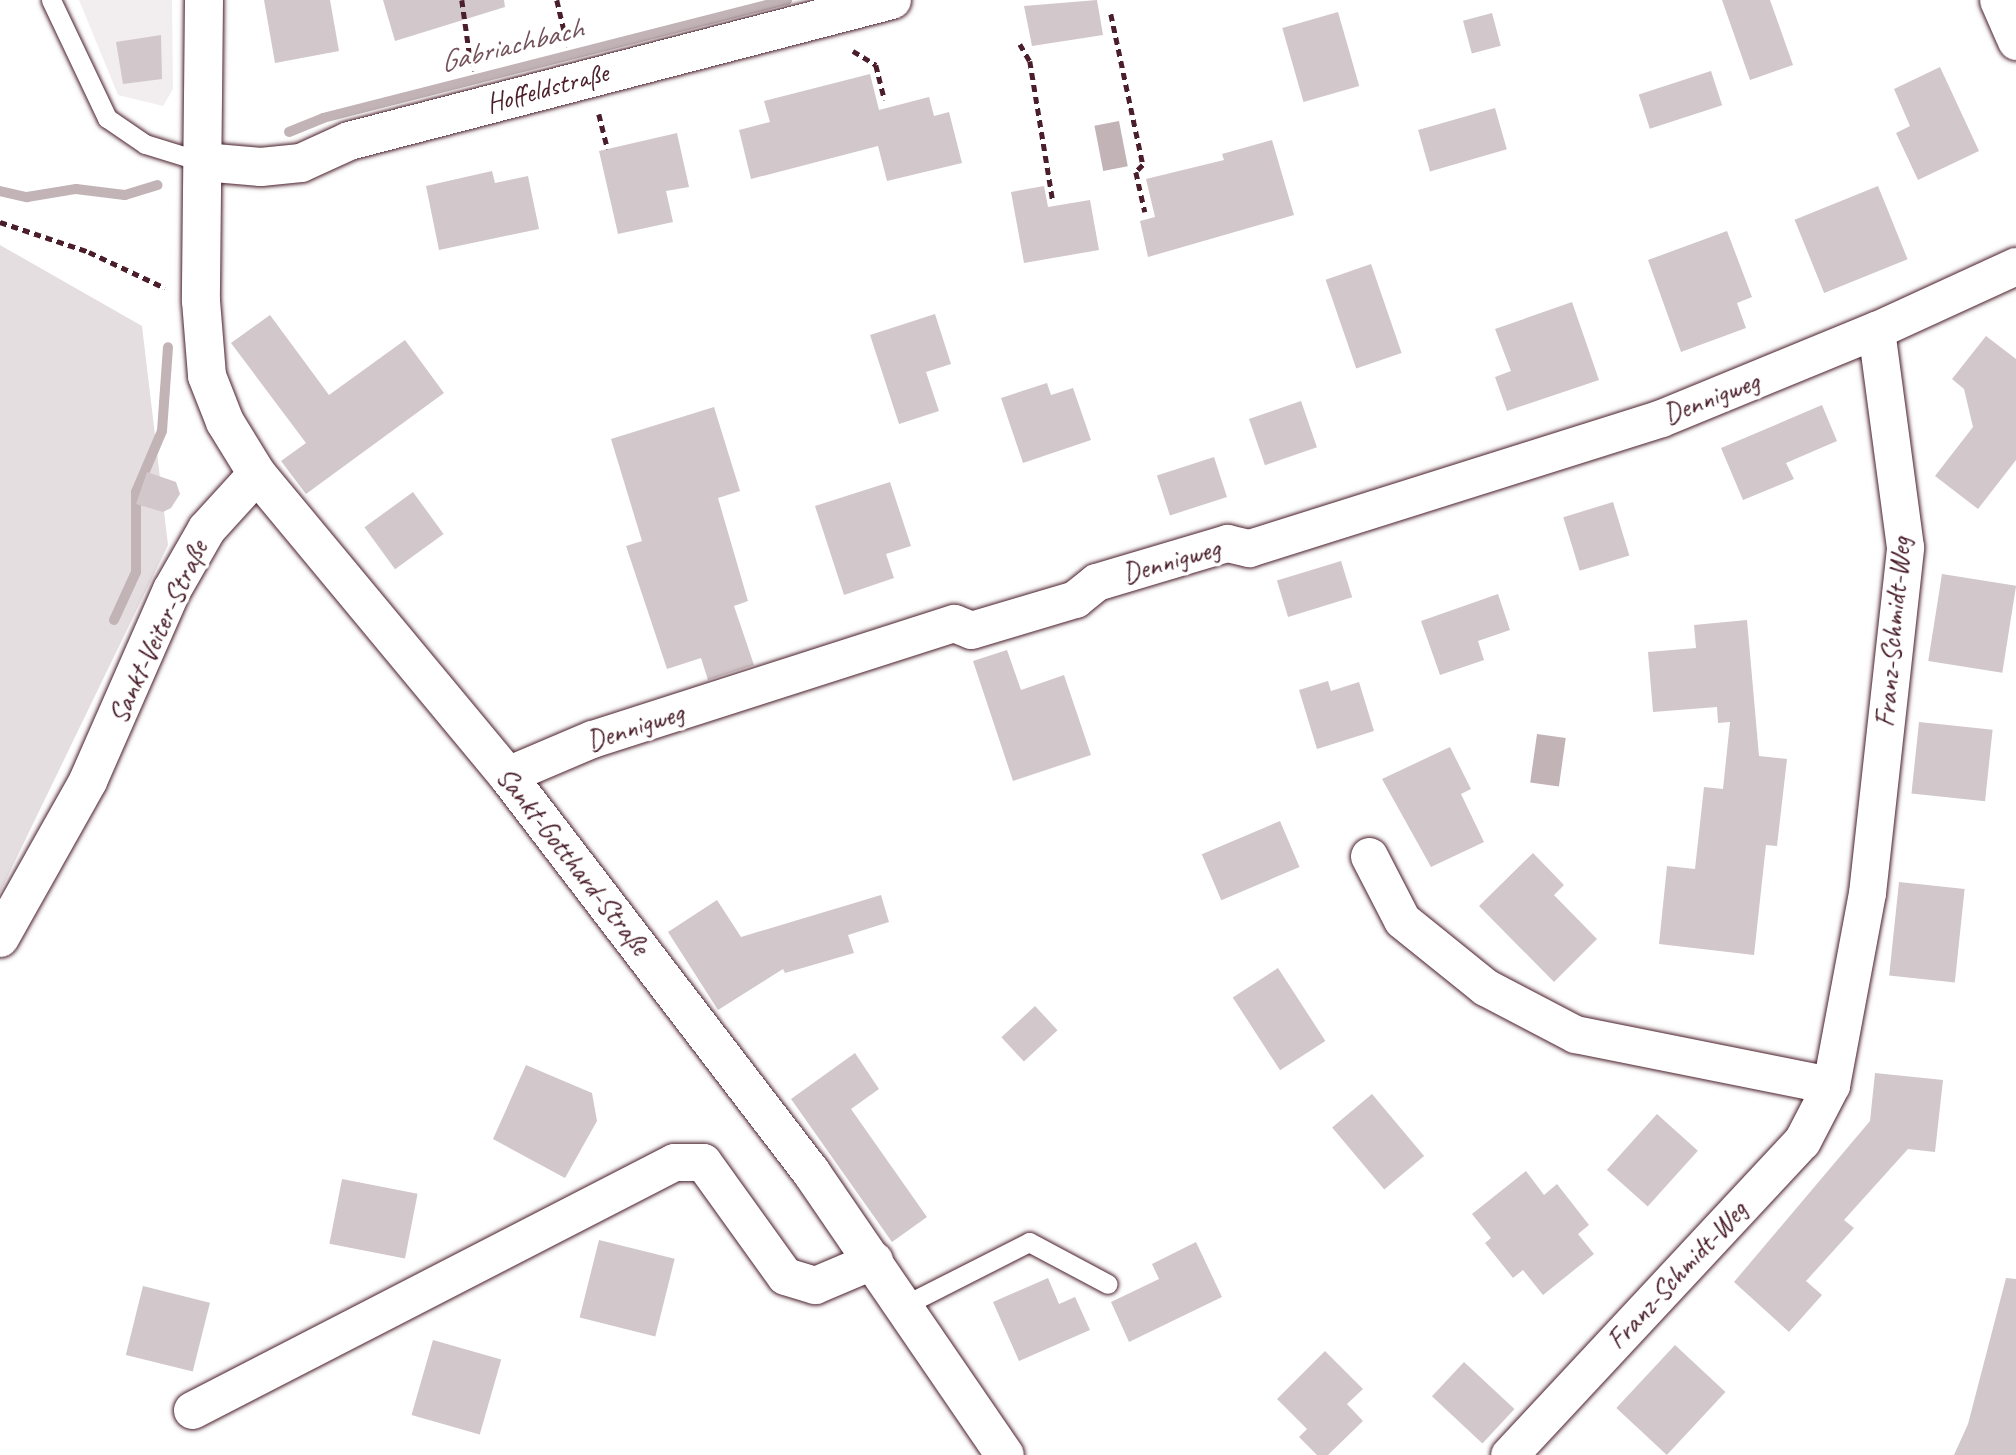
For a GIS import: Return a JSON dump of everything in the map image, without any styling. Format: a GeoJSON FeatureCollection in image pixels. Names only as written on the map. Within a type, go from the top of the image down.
{"type":"FeatureCollection","features":[{"type":"Feature","properties":{"kind":"main road"},"geometry":{"type":"LineString","coordinates":[[204,0],[201,301],[207,376],[225,422],[257,474]]}},
{"type":"Feature","properties":{"kind":"main road","name":"Hoffeldstraße"},"geometry":{"type":"LineString","coordinates":[[204,162],[261,167],[301,163],[349,141],[892,0]]}},
{"type":"Feature","properties":{"kind":"main road","name":"Sankt-Gotthard-Straße"},"geometry":{"type":"LineString","coordinates":[[257,474],[507,775],[874,1260],[1005,1455]]}},
{"type":"Feature","properties":{"kind":"main road","name":"Sankt-Veiter-Straße"},"geometry":{"type":"LineString","coordinates":[[0,938],[88,781],[172,590],[206,529],[257,474]]}},
{"type":"Feature","properties":{"kind":"street"},"geometry":{"type":"LineString","coordinates":[[1998,0],[2016,41]]}},
{"type":"Feature","properties":{"kind":"street"},"geometry":{"type":"LineString","coordinates":[[1876,330],[2016,266]]}},
{"type":"Feature","properties":{"kind":"street","name":"Dennigweg"},"geometry":{"type":"LineString","coordinates":[[507,775],[592,739],[954,623],[971,630],[1074,599],[1096,582],[1227,543],[1249,548],[1661,418],[1876,330]]}},
{"type":"Feature","properties":{"kind":"street","name":"Franz-Schmidt-Weg"},"geometry":{"type":"LineString","coordinates":[[1509,1455],[1802,1141],[1830,1085],[1867,893],[1905,547],[1876,330]]}},
{"type":"Feature","properties":{"kind":"street"},"geometry":{"type":"LineString","coordinates":[[1369,856],[1402,920],[1485,987],[1575,1034],[1830,1085]]}},
{"type":"Feature","properties":{"kind":"street"},"geometry":{"type":"LineString","coordinates":[[192,1410],[674,1162],[704,1162],[785,1276],[815,1285],[874,1260]]}},
{"type":"Feature","properties":{"kind":"lane"},"geometry":{"type":"LineString","coordinates":[[51,0],[107,118],[145,144],[204,162]]}},
{"type":"Feature","properties":{"kind":"lane"},"geometry":{"type":"LineString","coordinates":[[905,1305],[1029,1242],[1108,1284]]}},
{"type":"Feature","properties":{"kind":"path"},"geometry":{"type":"LineString","coordinates":[[462,0],[472,71]]}},
{"type":"Feature","properties":{"kind":"path"},"geometry":{"type":"LineString","coordinates":[[557,0],[568,43]]}},
{"type":"Feature","properties":{"kind":"path"},"geometry":{"type":"LineString","coordinates":[[1111,14],[1143,165],[1136,172],[1145,212]]}},
{"type":"Feature","properties":{"kind":"path"},"geometry":{"type":"LineString","coordinates":[[1020,44],[1030,61],[1053,201]]}},
{"type":"Feature","properties":{"kind":"path"},"geometry":{"type":"LineString","coordinates":[[852,50],[876,65],[885,100]]}},
{"type":"Feature","properties":{"kind":"path"},"geometry":{"type":"LineString","coordinates":[[597,107],[608,149]]}},
{"type":"Feature","properties":{"kind":"path"},"geometry":{"type":"LineString","coordinates":[[0,222],[89,252],[201,301]]}},
{"type":"Feature","properties":{"kind":"shaded area"},"geometry":{"type":"Polygon","coordinates":[[[79,0],[172,0],[173,89],[163,106],[118,95],[79,0]]]}},
{"type":"Feature","properties":{"kind":"shaded area"},"geometry":{"type":"Polygon","coordinates":[[[1119,121],[1128,166],[1103,171],[1094,126],[1119,121]]]}},
{"type":"Feature","properties":{"kind":"shaded area"},"geometry":{"type":"Polygon","coordinates":[[[0,245],[142,326],[168,545],[0,892],[0,245]]]}},
{"type":"Feature","properties":{"kind":"shaded area"},"geometry":{"type":"Polygon","coordinates":[[[1537,734],[1566,738],[1559,787],[1530,783],[1537,734]]]}},
{"type":"Feature","properties":{"kind":"building"},"geometry":{"type":"Polygon","coordinates":[[[264,0],[330,0],[339,51],[275,63],[264,0]]]}},
{"type":"Feature","properties":{"kind":"building"},"geometry":{"type":"Polygon","coordinates":[[[383,0],[504,0],[505,7],[395,41],[383,0]]]}},
{"type":"Feature","properties":{"kind":"building"},"geometry":{"type":"Polygon","coordinates":[[[1097,0],[1103,35],[1032,46],[1024,6],[1097,0]]]}},
{"type":"Feature","properties":{"kind":"building"},"geometry":{"type":"Polygon","coordinates":[[[1722,0],[1770,0],[1793,65],[1750,80],[1722,0]]]}},
{"type":"Feature","properties":{"kind":"building"},"geometry":{"type":"Polygon","coordinates":[[[1338,12],[1359,86],[1303,102],[1282,28],[1338,12]]]}},
{"type":"Feature","properties":{"kind":"building"},"geometry":{"type":"Polygon","coordinates":[[[1492,13],[1501,46],[1472,54],[1463,21],[1492,13]]]}},
{"type":"Feature","properties":{"kind":"building"},"geometry":{"type":"Polygon","coordinates":[[[161,35],[162,79],[123,84],[116,42],[161,35]]]}},
{"type":"Feature","properties":{"kind":"building"},"geometry":{"type":"Polygon","coordinates":[[[1940,67],[1979,151],[1918,180],[1896,133],[1910,126],[1894,89],[1940,67]]]}},
{"type":"Feature","properties":{"kind":"building"},"geometry":{"type":"Polygon","coordinates":[[[1711,71],[1722,105],[1650,129],[1639,94],[1711,71]]]}},
{"type":"Feature","properties":{"kind":"building"},"geometry":{"type":"Polygon","coordinates":[[[870,74],[879,110],[929,97],[934,116],[949,112],[962,163],[887,181],[878,146],[751,179],[739,130],[770,122],[764,101],[870,74]]]}},
{"type":"Feature","properties":{"kind":"building"},"geometry":{"type":"Polygon","coordinates":[[[1495,108],[1507,149],[1430,171],[1418,130],[1495,108]]]}},
{"type":"Feature","properties":{"kind":"building"},"geometry":{"type":"Polygon","coordinates":[[[677,133],[689,187],[666,191],[673,222],[618,234],[599,151],[677,133]]]}},
{"type":"Feature","properties":{"kind":"building"},"geometry":{"type":"Polygon","coordinates":[[[1272,140],[1294,215],[1148,257],[1140,221],[1155,217],[1146,179],[1224,160],[1222,154],[1272,140]]]}},
{"type":"Feature","properties":{"kind":"building"},"geometry":{"type":"Polygon","coordinates":[[[492,171],[495,183],[528,176],[539,229],[439,250],[426,186],[492,171]]]}},
{"type":"Feature","properties":{"kind":"building"},"geometry":{"type":"Polygon","coordinates":[[[1044,186],[1048,207],[1090,200],[1099,250],[1024,263],[1011,192],[1044,186]]]}},
{"type":"Feature","properties":{"kind":"building"},"geometry":{"type":"Polygon","coordinates":[[[1878,186],[1908,259],[1824,293],[1795,220],[1878,186]]]}},
{"type":"Feature","properties":{"kind":"building"},"geometry":{"type":"Polygon","coordinates":[[[1727,231],[1752,297],[1737,303],[1746,328],[1681,352],[1648,260],[1727,231]]]}},
{"type":"Feature","properties":{"kind":"building"},"geometry":{"type":"Polygon","coordinates":[[[1371,264],[1402,353],[1356,369],[1326,280],[1371,264]]]}},
{"type":"Feature","properties":{"kind":"building"},"geometry":{"type":"Polygon","coordinates":[[[1572,302],[1599,380],[1507,411],[1495,377],[1511,371],[1495,329],[1572,302]]]}},
{"type":"Feature","properties":{"kind":"building"},"geometry":{"type":"Polygon","coordinates":[[[935,314],[951,364],[926,372],[939,411],[899,424],[870,335],[935,314]]]}},
{"type":"Feature","properties":{"kind":"building"},"geometry":{"type":"Polygon","coordinates":[[[270,315],[329,395],[405,340],[444,393],[306,494],[281,461],[306,443],[231,343],[270,315]]]}},
{"type":"Feature","properties":{"kind":"building"},"geometry":{"type":"Polygon","coordinates":[[[1986,336],[2016,359],[2016,460],[1978,509],[1935,476],[1973,427],[1964,389],[1952,379],[1986,336]]]}},
{"type":"Feature","properties":{"kind":"building"},"geometry":{"type":"Polygon","coordinates":[[[1047,383],[1051,395],[1073,388],[1091,440],[1023,463],[1001,398],[1047,383]]]}},
{"type":"Feature","properties":{"kind":"building"},"geometry":{"type":"Polygon","coordinates":[[[1301,401],[1317,447],[1265,465],[1249,419],[1301,401]]]}},
{"type":"Feature","properties":{"kind":"building"},"geometry":{"type":"Polygon","coordinates":[[[1822,405],[1837,441],[1786,463],[1794,479],[1743,500],[1721,448],[1822,405]]]}},
{"type":"Feature","properties":{"kind":"building"},"geometry":{"type":"Polygon","coordinates":[[[714,407],[740,491],[718,498],[748,601],[734,606],[754,665],[708,680],[701,658],[667,669],[626,546],[642,541],[611,439],[714,407]]]}},
{"type":"Feature","properties":{"kind":"building"},"geometry":{"type":"Polygon","coordinates":[[[1214,457],[1227,497],[1170,515],[1157,476],[1214,457]]]}},
{"type":"Feature","properties":{"kind":"building"},"geometry":{"type":"Polygon","coordinates":[[[147,472],[176,482],[180,494],[171,508],[163,512],[136,504],[147,472]]]}},
{"type":"Feature","properties":{"kind":"building"},"geometry":{"type":"Polygon","coordinates":[[[890,482],[911,546],[886,554],[894,578],[844,595],[815,506],[890,482]]]}},
{"type":"Feature","properties":{"kind":"building"},"geometry":{"type":"Polygon","coordinates":[[[413,492],[444,534],[395,569],[364,527],[413,492]]]}},
{"type":"Feature","properties":{"kind":"building"},"geometry":{"type":"Polygon","coordinates":[[[1613,502],[1629,556],[1580,571],[1563,517],[1613,502]]]}},
{"type":"Feature","properties":{"kind":"building"},"geometry":{"type":"Polygon","coordinates":[[[1341,561],[1352,597],[1288,617],[1277,581],[1341,561]]]}},
{"type":"Feature","properties":{"kind":"building"},"geometry":{"type":"Polygon","coordinates":[[[1942,574],[2016,586],[2002,673],[1928,661],[1942,574]]]}},
{"type":"Feature","properties":{"kind":"building"},"geometry":{"type":"Polygon","coordinates":[[[1498,594],[1510,630],[1478,641],[1484,660],[1440,675],[1421,621],[1498,594]]]}},
{"type":"Feature","properties":{"kind":"building"},"geometry":{"type":"Polygon","coordinates":[[[1747,620],[1759,756],[1787,759],[1777,846],[1766,845],[1754,955],[1659,944],[1667,866],[1695,869],[1704,787],[1723,789],[1730,722],[1718,723],[1717,707],[1653,712],[1648,652],[1696,648],[1694,625],[1747,620]]]}},
{"type":"Feature","properties":{"kind":"building"},"geometry":{"type":"Polygon","coordinates":[[[1007,650],[1021,690],[1064,675],[1091,755],[1013,781],[973,661],[1007,650]]]}},
{"type":"Feature","properties":{"kind":"building"},"geometry":{"type":"Polygon","coordinates":[[[1328,681],[1331,691],[1359,682],[1374,731],[1317,749],[1299,690],[1328,681]]]}},
{"type":"Feature","properties":{"kind":"building"},"geometry":{"type":"Polygon","coordinates":[[[1919,722],[1993,730],[1985,801],[1911,794],[1919,722]]]}},
{"type":"Feature","properties":{"kind":"building"},"geometry":{"type":"Polygon","coordinates":[[[1450,747],[1471,789],[1461,794],[1484,842],[1431,867],[1382,779],[1450,747]]]}},
{"type":"Feature","properties":{"kind":"building"},"geometry":{"type":"Polygon","coordinates":[[[1280,821],[1300,867],[1221,900],[1202,854],[1280,821]]]}},
{"type":"Feature","properties":{"kind":"building"},"geometry":{"type":"Polygon","coordinates":[[[1533,853],[1564,885],[1554,895],[1597,939],[1554,982],[1479,906],[1533,853]]]}},
{"type":"Feature","properties":{"kind":"building"},"geometry":{"type":"Polygon","coordinates":[[[1899,882],[1965,889],[1955,982],[1889,975],[1899,882]]]}},
{"type":"Feature","properties":{"kind":"building"},"geometry":{"type":"Polygon","coordinates":[[[881,895],[889,922],[848,935],[854,953],[785,973],[783,969],[718,1010],[668,932],[717,900],[741,937],[881,895]]]}},
{"type":"Feature","properties":{"kind":"building"},"geometry":{"type":"Polygon","coordinates":[[[1278,968],[1325,1041],[1280,1070],[1233,997],[1278,968]]]}},
{"type":"Feature","properties":{"kind":"building"},"geometry":{"type":"Polygon","coordinates":[[[1035,1006],[1058,1030],[1024,1062],[1001,1037],[1035,1006]]]}},
{"type":"Feature","properties":{"kind":"building"},"geometry":{"type":"Polygon","coordinates":[[[855,1053],[879,1089],[851,1109],[927,1217],[892,1242],[791,1099],[855,1053]]]}},
{"type":"Feature","properties":{"kind":"building"},"geometry":{"type":"Polygon","coordinates":[[[526,1065],[592,1093],[597,1121],[565,1178],[493,1139],[526,1065]]]}},
{"type":"Feature","properties":{"kind":"building"},"geometry":{"type":"Polygon","coordinates":[[[1875,1073],[1943,1080],[1935,1152],[1908,1149],[1844,1220],[1854,1228],[1806,1281],[1822,1295],[1789,1332],[1734,1282],[1870,1121],[1875,1073]]]}},
{"type":"Feature","properties":{"kind":"building"},"geometry":{"type":"Polygon","coordinates":[[[1372,1094],[1424,1156],[1384,1189],[1332,1127],[1372,1094]]]}},
{"type":"Feature","properties":{"kind":"building"},"geometry":{"type":"Polygon","coordinates":[[[1657,1114],[1698,1151],[1648,1207],[1607,1170],[1657,1114]]]}},
{"type":"Feature","properties":{"kind":"building"},"geometry":{"type":"Polygon","coordinates":[[[1526,1171],[1544,1195],[1557,1184],[1589,1225],[1578,1234],[1594,1254],[1543,1295],[1523,1270],[1513,1278],[1485,1243],[1491,1238],[1472,1214],[1526,1171]]]}},
{"type":"Feature","properties":{"kind":"building"},"geometry":{"type":"Polygon","coordinates":[[[342,1179],[418,1194],[405,1258],[329,1244],[342,1179]]]}},
{"type":"Feature","properties":{"kind":"building"},"geometry":{"type":"Polygon","coordinates":[[[599,1240],[675,1259],[655,1336],[580,1318],[599,1240]]]}},
{"type":"Feature","properties":{"kind":"building"},"geometry":{"type":"Polygon","coordinates":[[[1196,1242],[1222,1297],[1129,1342],[1111,1302],[1159,1279],[1152,1264],[1196,1242]]]}},
{"type":"Feature","properties":{"kind":"building"},"geometry":{"type":"Polygon","coordinates":[[[1048,1278],[1059,1304],[1075,1297],[1090,1330],[1019,1361],[993,1302],[1048,1278]]]}},
{"type":"Feature","properties":{"kind":"building"},"geometry":{"type":"Polygon","coordinates":[[[2006,1278],[2016,1279],[2016,1455],[1954,1455],[1968,1424],[2006,1278]]]}},
{"type":"Feature","properties":{"kind":"building"},"geometry":{"type":"Polygon","coordinates":[[[143,1286],[210,1303],[193,1372],[126,1355],[143,1286]]]}},
{"type":"Feature","properties":{"kind":"building"},"geometry":{"type":"Polygon","coordinates":[[[433,1340],[501,1360],[480,1435],[412,1415],[433,1340]]]}},
{"type":"Feature","properties":{"kind":"building"},"geometry":{"type":"Polygon","coordinates":[[[1675,1345],[1725,1392],[1667,1455],[1616,1408],[1675,1345]]]}},
{"type":"Feature","properties":{"kind":"building"},"geometry":{"type":"Polygon","coordinates":[[[1325,1351],[1363,1389],[1347,1404],[1363,1421],[1328,1455],[1317,1455],[1299,1437],[1307,1429],[1277,1399],[1325,1351]]]}},
{"type":"Feature","properties":{"kind":"building"},"geometry":{"type":"Polygon","coordinates":[[[1464,1362],[1514,1409],[1482,1443],[1432,1396],[1464,1362]]]}},
{"type":"Feature","properties":{"kind":"waterway","name":"Gabriachbach"},"geometry":{"type":"LineString","coordinates":[[289,132],[323,118],[787,0]]}},
{"type":"Feature","properties":{"kind":"waterway","name":"Gabriachbach"},"geometry":{"type":"LineString","coordinates":[[0,191],[27,197],[76,189],[125,195],[157,185]]}},
{"type":"Feature","properties":{"kind":"waterway"},"geometry":{"type":"LineString","coordinates":[[114,620],[136,572],[136,492],[162,431],[168,347]]}}]}
